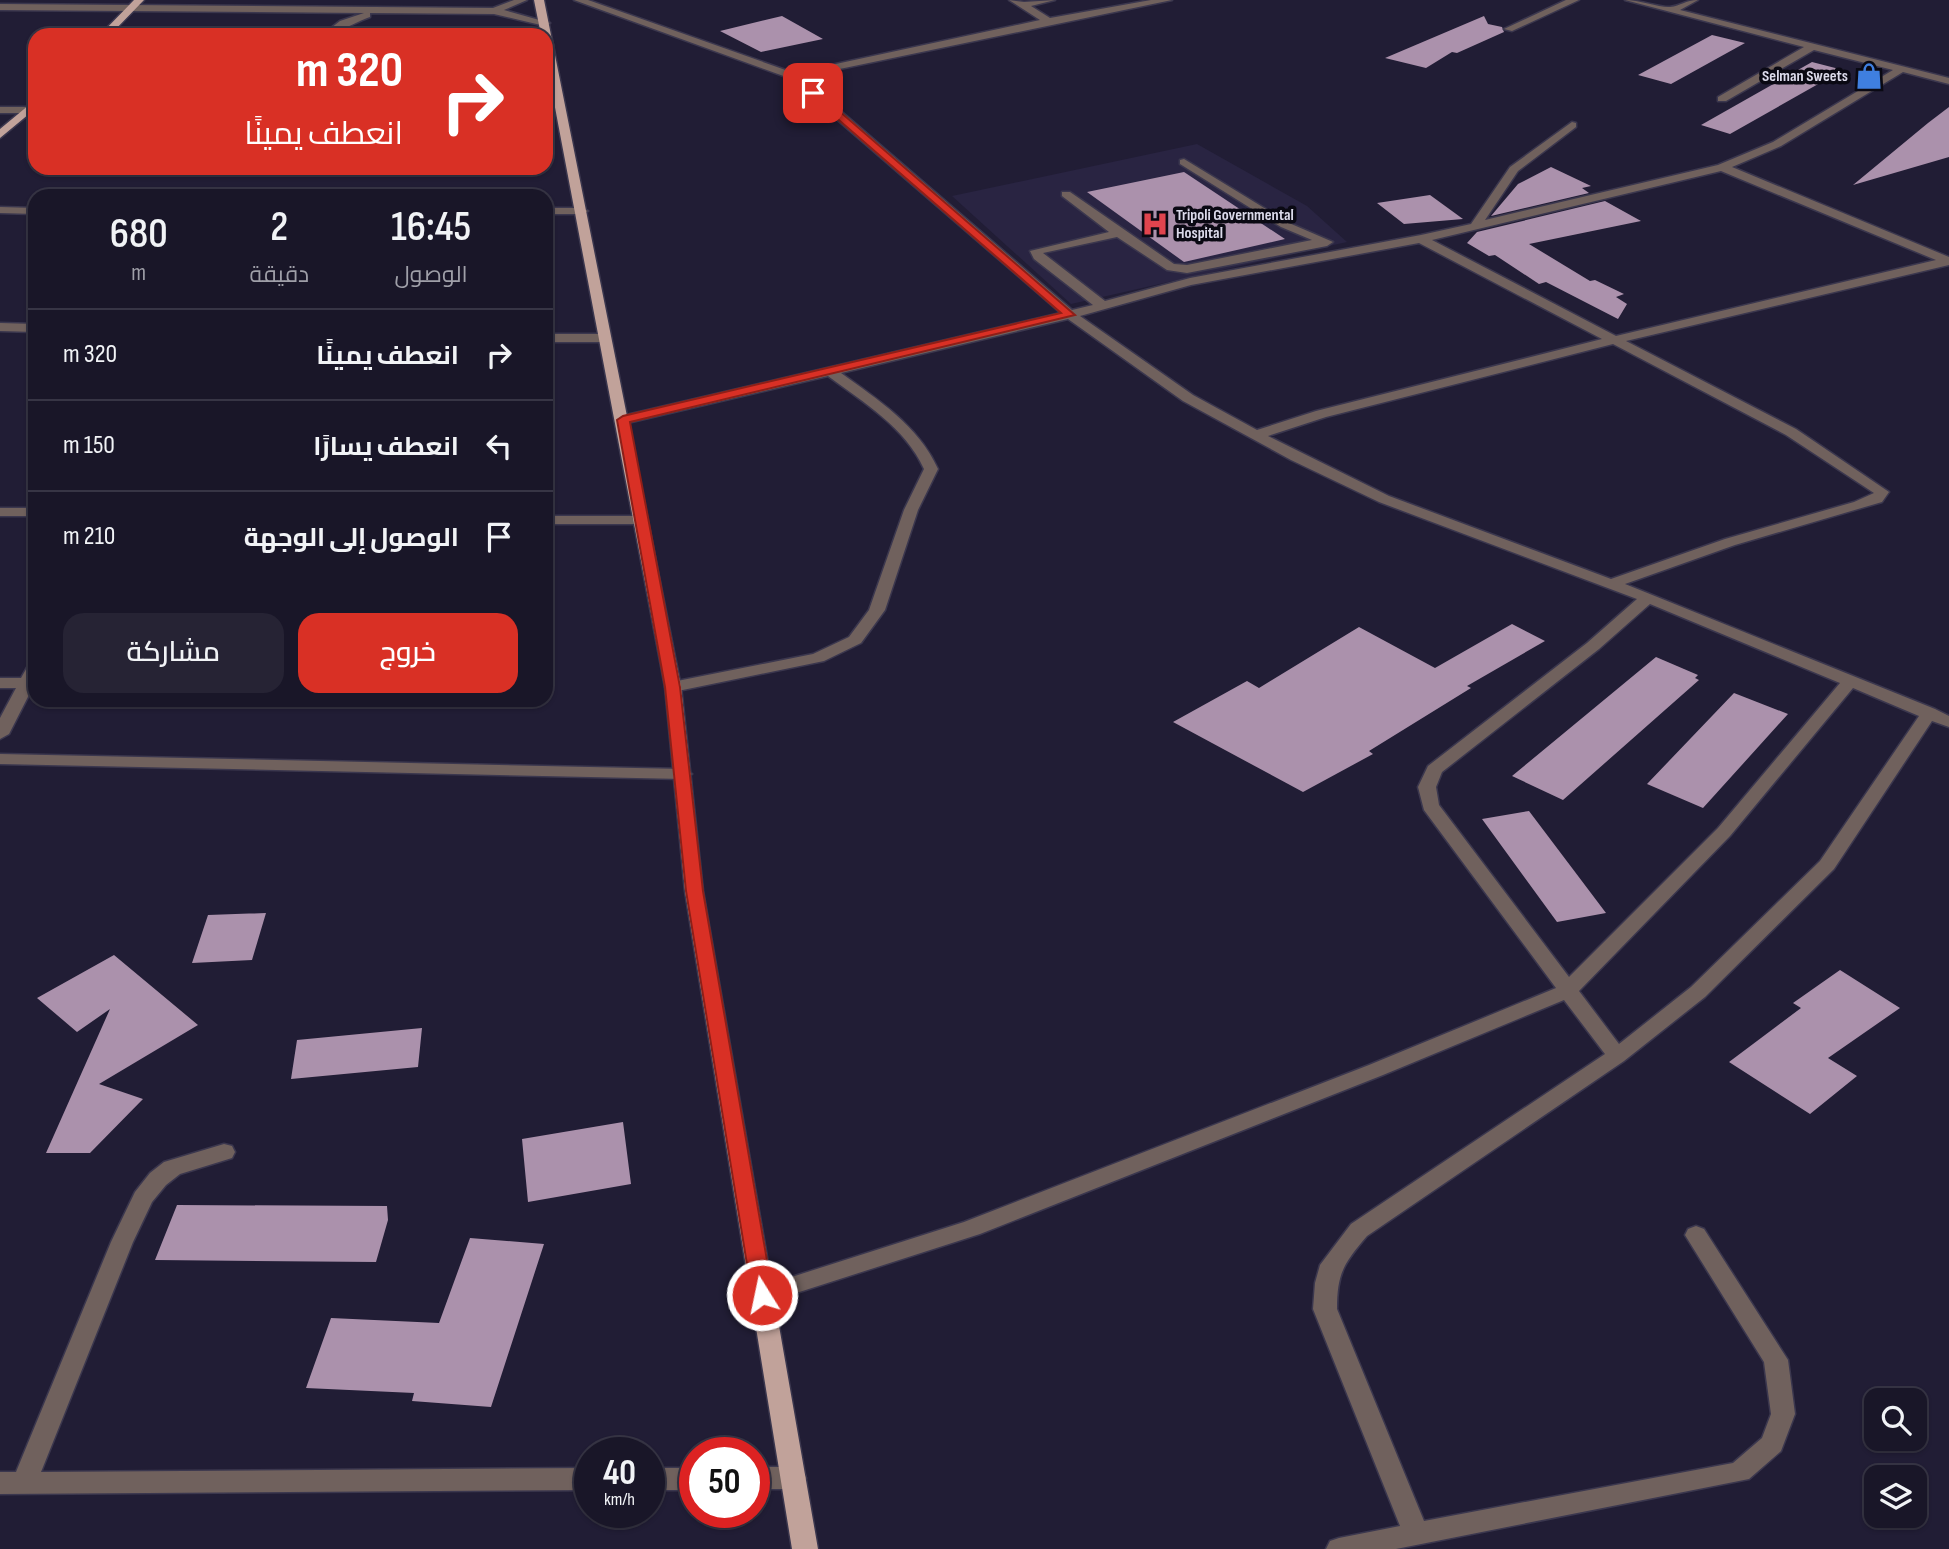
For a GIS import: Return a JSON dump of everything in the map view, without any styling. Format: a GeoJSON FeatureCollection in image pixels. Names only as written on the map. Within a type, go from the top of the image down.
{"type":"FeatureCollection","features":[{"type":"Feature","properties":{"kind":"main road"},"geometry":{"type":"LineString","coordinates":[[539,0],[546,28]]}},
{"type":"Feature","properties":{"kind":"main road"},"geometry":{"type":"LineString","coordinates":[[112,28],[136,4]]}},
{"type":"Feature","properties":{"kind":"main road"},"geometry":{"type":"LineString","coordinates":[[553,64],[673,687],[694,891],[805,1549]]}},
{"type":"Feature","properties":{"kind":"main road"},"geometry":{"type":"LineString","coordinates":[[0,135],[28,112]]}},
{"type":"Feature","properties":{"kind":"street"},"geometry":{"type":"LineString","coordinates":[[52,8],[61,0]]}},
{"type":"Feature","properties":{"kind":"street"},"geometry":{"type":"LineString","coordinates":[[494,11],[522,0]]}},
{"type":"Feature","properties":{"kind":"street"},"geometry":{"type":"LineString","coordinates":[[579,0],[793,76],[1070,315],[1188,398],[1296,457],[1384,499],[1648,598],[1949,723]]}},
{"type":"Feature","properties":{"kind":"street"},"geometry":{"type":"LineString","coordinates":[[1014,0],[1048,21]]}},
{"type":"Feature","properties":{"kind":"street"},"geometry":{"type":"LineString","coordinates":[[1024,5],[1050,0]]}},
{"type":"Feature","properties":{"kind":"street"},"geometry":{"type":"LineString","coordinates":[[793,76],[1048,21],[1167,0]]}},
{"type":"Feature","properties":{"kind":"street"},"geometry":{"type":"LineString","coordinates":[[1509,29],[1574,0]]}},
{"type":"Feature","properties":{"kind":"street"},"geometry":{"type":"LineString","coordinates":[[1630,0],[1949,81]]}},
{"type":"Feature","properties":{"kind":"street"},"geometry":{"type":"LineString","coordinates":[[1670,11],[1693,0]]}},
{"type":"Feature","properties":{"kind":"street"},"geometry":{"type":"LineString","coordinates":[[0,7],[52,8],[136,4],[494,11],[545,23]]}},
{"type":"Feature","properties":{"kind":"street"},"geometry":{"type":"LineString","coordinates":[[336,28],[343,23],[387,10]]}},
{"type":"Feature","properties":{"kind":"street"},"geometry":{"type":"LineString","coordinates":[[1722,99],[1812,47]]}},
{"type":"Feature","properties":{"kind":"street"},"geometry":{"type":"LineString","coordinates":[[623,420],[1070,315],[1201,279],[1421,239],[1722,167],[1777,144],[1900,70]]}},
{"type":"Feature","properties":{"kind":"street"},"geometry":{"type":"LineString","coordinates":[[0,110],[28,108]]}},
{"type":"Feature","properties":{"kind":"street"},"geometry":{"type":"LineString","coordinates":[[1475,226],[1514,169],[1572,125]]}},
{"type":"Feature","properties":{"kind":"street"},"geometry":{"type":"LineString","coordinates":[[1184,162],[1285,225],[1349,251]]}},
{"type":"Feature","properties":{"kind":"street"},"geometry":{"type":"LineString","coordinates":[[1722,167],[1948,261]]}},
{"type":"Feature","properties":{"kind":"street"},"geometry":{"type":"LineString","coordinates":[[1066,194],[1119,233],[1178,269],[1325,241]]}},
{"type":"Feature","properties":{"kind":"street"},"geometry":{"type":"LineString","coordinates":[[0,210],[28,211]]}},
{"type":"Feature","properties":{"kind":"street"},"geometry":{"type":"LineString","coordinates":[[553,211],[582,211]]}},
{"type":"Feature","properties":{"kind":"street"},"geometry":{"type":"LineString","coordinates":[[1103,306],[1035,253],[1066,243],[1119,233]]}},
{"type":"Feature","properties":{"kind":"street"},"geometry":{"type":"LineString","coordinates":[[1421,239],[1791,432],[1882,492],[1877,499],[1730,542],[1611,584]]}},
{"type":"Feature","properties":{"kind":"street"},"geometry":{"type":"LineString","coordinates":[[1256,435],[1334,411],[1611,339],[1948,261]]}},
{"type":"Feature","properties":{"kind":"street"},"geometry":{"type":"LineString","coordinates":[[0,327],[28,328]]}},
{"type":"Feature","properties":{"kind":"street"},"geometry":{"type":"LineString","coordinates":[[553,338],[605,338]]}},
{"type":"Feature","properties":{"kind":"street"},"geometry":{"type":"LineString","coordinates":[[673,687],[818,658],[855,640],[877,610],[911,510],[931,469],[926,453],[913,440],[830,371]]}},
{"type":"Feature","properties":{"kind":"street"},"geometry":{"type":"LineString","coordinates":[[0,512],[28,512]]}},
{"type":"Feature","properties":{"kind":"street"},"geometry":{"type":"LineString","coordinates":[[553,520],[640,520]]}},
{"type":"Feature","properties":{"kind":"street"},"geometry":{"type":"LineString","coordinates":[[1617,1056],[1430,806],[1427,787],[1434,770],[1593,646],[1648,598]]}},
{"type":"Feature","properties":{"kind":"street"},"geometry":{"type":"LineString","coordinates":[[0,682],[28,676]]}},
{"type":"Feature","properties":{"kind":"street"},"geometry":{"type":"LineString","coordinates":[[0,734],[28,681]]}},
{"type":"Feature","properties":{"kind":"street"},"geometry":{"type":"LineString","coordinates":[[762,1295],[972,1228],[1376,1070],[1567,991],[1724,832],[1849,683]]}},
{"type":"Feature","properties":{"kind":"street"},"geometry":{"type":"LineString","coordinates":[[1416,1534],[1325,1309],[1325,1280],[1334,1260],[1359,1230],[1617,1056],[1699,992],[1827,865],[1929,713]]}},
{"type":"Feature","properties":{"kind":"street"},"geometry":{"type":"LineString","coordinates":[[0,759],[682,774]]}},
{"type":"Feature","properties":{"kind":"street"},"geometry":{"type":"LineString","coordinates":[[224,1152],[172,1168],[143,1198],[12,1483],[574,1479]]}},
{"type":"Feature","properties":{"kind":"street"},"geometry":{"type":"LineString","coordinates":[[1339,1549],[1740,1472],[1772,1444],[1783,1414],[1776,1360],[1696,1234]]}},
{"type":"Feature","properties":{"kind":"street"},"geometry":{"type":"LineString","coordinates":[[770,1478],[794,1478]]}},
{"type":"Feature","properties":{"kind":"shaded area","name":"Tripoli Governmental Hospital"},"geometry":{"type":"Polygon","coordinates":[[[1197,144],[1307,206],[1347,242],[1071,304],[952,196],[1197,144]]]}},
{"type":"Feature","properties":{"kind":"building"},"geometry":{"type":"Polygon","coordinates":[[[782,16],[823,39],[761,52],[720,31],[782,16]]]}},
{"type":"Feature","properties":{"kind":"building"},"geometry":{"type":"Polygon","coordinates":[[[1484,16],[1488,24],[1502,27],[1504,32],[1457,53],[1452,52],[1426,68],[1385,58],[1484,16]]]}},
{"type":"Feature","properties":{"kind":"building"},"geometry":{"type":"Polygon","coordinates":[[[1712,35],[1745,43],[1671,84],[1638,75],[1712,35]]]}},
{"type":"Feature","properties":{"kind":"building"},"geometry":{"type":"Polygon","coordinates":[[[1812,62],[1843,70],[1730,134],[1701,125],[1812,62]]]}},
{"type":"Feature","properties":{"kind":"building"},"geometry":{"type":"Polygon","coordinates":[[[1949,107],[1949,157],[1853,185],[1928,123],[1949,107]]]}},
{"type":"Feature","properties":{"kind":"building"},"geometry":{"type":"Polygon","coordinates":[[[1551,167],[1591,186],[1582,188],[1589,193],[1491,216],[1518,184],[1551,167]]]}},
{"type":"Feature","properties":{"kind":"building","name":"Tripoli Governmental Hospital"},"geometry":{"type":"Polygon","coordinates":[[[1184,172],[1285,239],[1184,262],[1087,192],[1184,172]]]}},
{"type":"Feature","properties":{"kind":"building"},"geometry":{"type":"Polygon","coordinates":[[[1430,195],[1463,219],[1404,224],[1377,203],[1430,195]]]}},
{"type":"Feature","properties":{"kind":"building"},"geometry":{"type":"Polygon","coordinates":[[[1605,201],[1641,221],[1529,244],[1590,281],[1595,280],[1624,294],[1616,297],[1627,304],[1618,319],[1546,282],[1539,284],[1495,255],[1489,256],[1467,243],[1477,232],[1605,201]]]}},
{"type":"Feature","properties":{"kind":"building"},"geometry":{"type":"Polygon","coordinates":[[[1512,624],[1545,641],[1467,686],[1471,688],[1369,751],[1373,754],[1303,792],[1173,722],[1247,681],[1259,688],[1359,627],[1435,668],[1512,624]]]}},
{"type":"Feature","properties":{"kind":"building"},"geometry":{"type":"Polygon","coordinates":[[[1656,657],[1698,675],[1695,678],[1699,680],[1563,800],[1512,776],[1656,657]]]}},
{"type":"Feature","properties":{"kind":"building"},"geometry":{"type":"Polygon","coordinates":[[[1734,693],[1788,714],[1703,808],[1647,784],[1734,693]]]}},
{"type":"Feature","properties":{"kind":"building"},"geometry":{"type":"Polygon","coordinates":[[[1529,811],[1606,913],[1557,922],[1482,819],[1529,811]]]}},
{"type":"Feature","properties":{"kind":"building"},"geometry":{"type":"Polygon","coordinates":[[[266,913],[252,960],[192,963],[208,915],[266,913]]]}},
{"type":"Feature","properties":{"kind":"building"},"geometry":{"type":"Polygon","coordinates":[[[114,955],[198,1025],[99,1084],[143,1099],[90,1153],[46,1153],[110,1009],[77,1032],[37,998],[114,955]]]}},
{"type":"Feature","properties":{"kind":"building"},"geometry":{"type":"Polygon","coordinates":[[[1840,970],[1900,1008],[1828,1058],[1857,1076],[1810,1114],[1729,1062],[1801,1008],[1793,1003],[1840,970]]]}},
{"type":"Feature","properties":{"kind":"building"},"geometry":{"type":"Polygon","coordinates":[[[422,1028],[418,1067],[291,1079],[297,1040],[422,1028]]]}},
{"type":"Feature","properties":{"kind":"building"},"geometry":{"type":"Polygon","coordinates":[[[623,1122],[631,1184],[528,1202],[522,1139],[623,1122]]]}},
{"type":"Feature","properties":{"kind":"building"},"geometry":{"type":"Polygon","coordinates":[[[177,1205],[387,1206],[388,1220],[376,1262],[155,1260],[177,1205]]]}},
{"type":"Feature","properties":{"kind":"building"},"geometry":{"type":"Polygon","coordinates":[[[470,1238],[544,1244],[491,1407],[412,1401],[414,1393],[306,1388],[331,1318],[439,1323],[470,1238]]]}},
{"type":"Feature","properties":{"kind":"place","name":"Selman Sweets"},"geometry":{"type":"Point","coordinates":[1869,76]}},
{"type":"Feature","properties":{"kind":"place","name":"Tripoli Governmental Hospital"},"geometry":{"type":"Point","coordinates":[1155,224]}},
{"type":"Feature","properties":{"kind":"route"},"geometry":{"type":"LineString","coordinates":[[762,1295],[694,891],[673,687],[657,614],[623,420],[1070,315],[813,93]]}}]}
